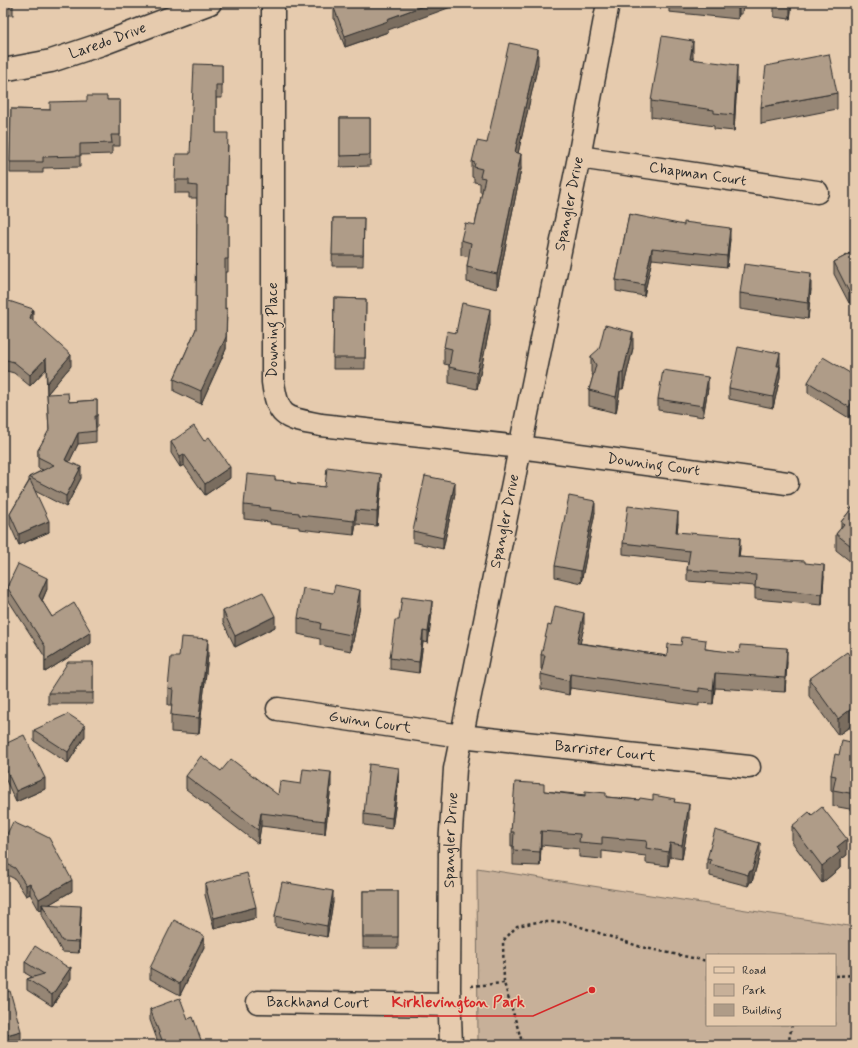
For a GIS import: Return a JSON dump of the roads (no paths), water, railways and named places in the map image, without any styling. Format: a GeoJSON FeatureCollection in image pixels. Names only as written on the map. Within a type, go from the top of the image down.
{"type":"FeatureCollection","features":[{"type":"Feature","properties":{"kind":"street","name":"Laredo Drive"},"geometry":{"type":"LineString","coordinates":[[3,70],[51,61],[102,44],[210,3]]}},
{"type":"Feature","properties":{"kind":"street","name":"Downing Place"},"geometry":{"type":"LineString","coordinates":[[273,3],[273,382],[275,400],[282,412],[290,419],[321,425],[520,447]]}},
{"type":"Feature","properties":{"kind":"street","name":"Spangler Drive"},"geometry":{"type":"LineString","coordinates":[[451,1045],[450,846],[455,769],[579,157],[608,3]]}},
{"type":"Feature","properties":{"kind":"street","name":"Chapman Court"},"geometry":{"type":"LineString","coordinates":[[579,157],[817,192]]}},
{"type":"Feature","properties":{"kind":"street","name":"Downing Court"},"geometry":{"type":"LineString","coordinates":[[520,447],[787,483]]}},
{"type":"Feature","properties":{"kind":"street","name":"Gwinn Court"},"geometry":{"type":"LineString","coordinates":[[278,709],[461,736]]}},
{"type":"Feature","properties":{"kind":"street","name":"Barrister Court"},"geometry":{"type":"LineString","coordinates":[[461,736],[749,767]]}},
{"type":"Feature","properties":{"kind":"street","name":"Backhand Court"},"geometry":{"type":"LineString","coordinates":[[258,1002],[450,997]]}},
{"type":"Feature","properties":{"kind":"place","name":"Kirklevington Park"},"geometry":{"type":"Point","coordinates":[592,990]}}]}
